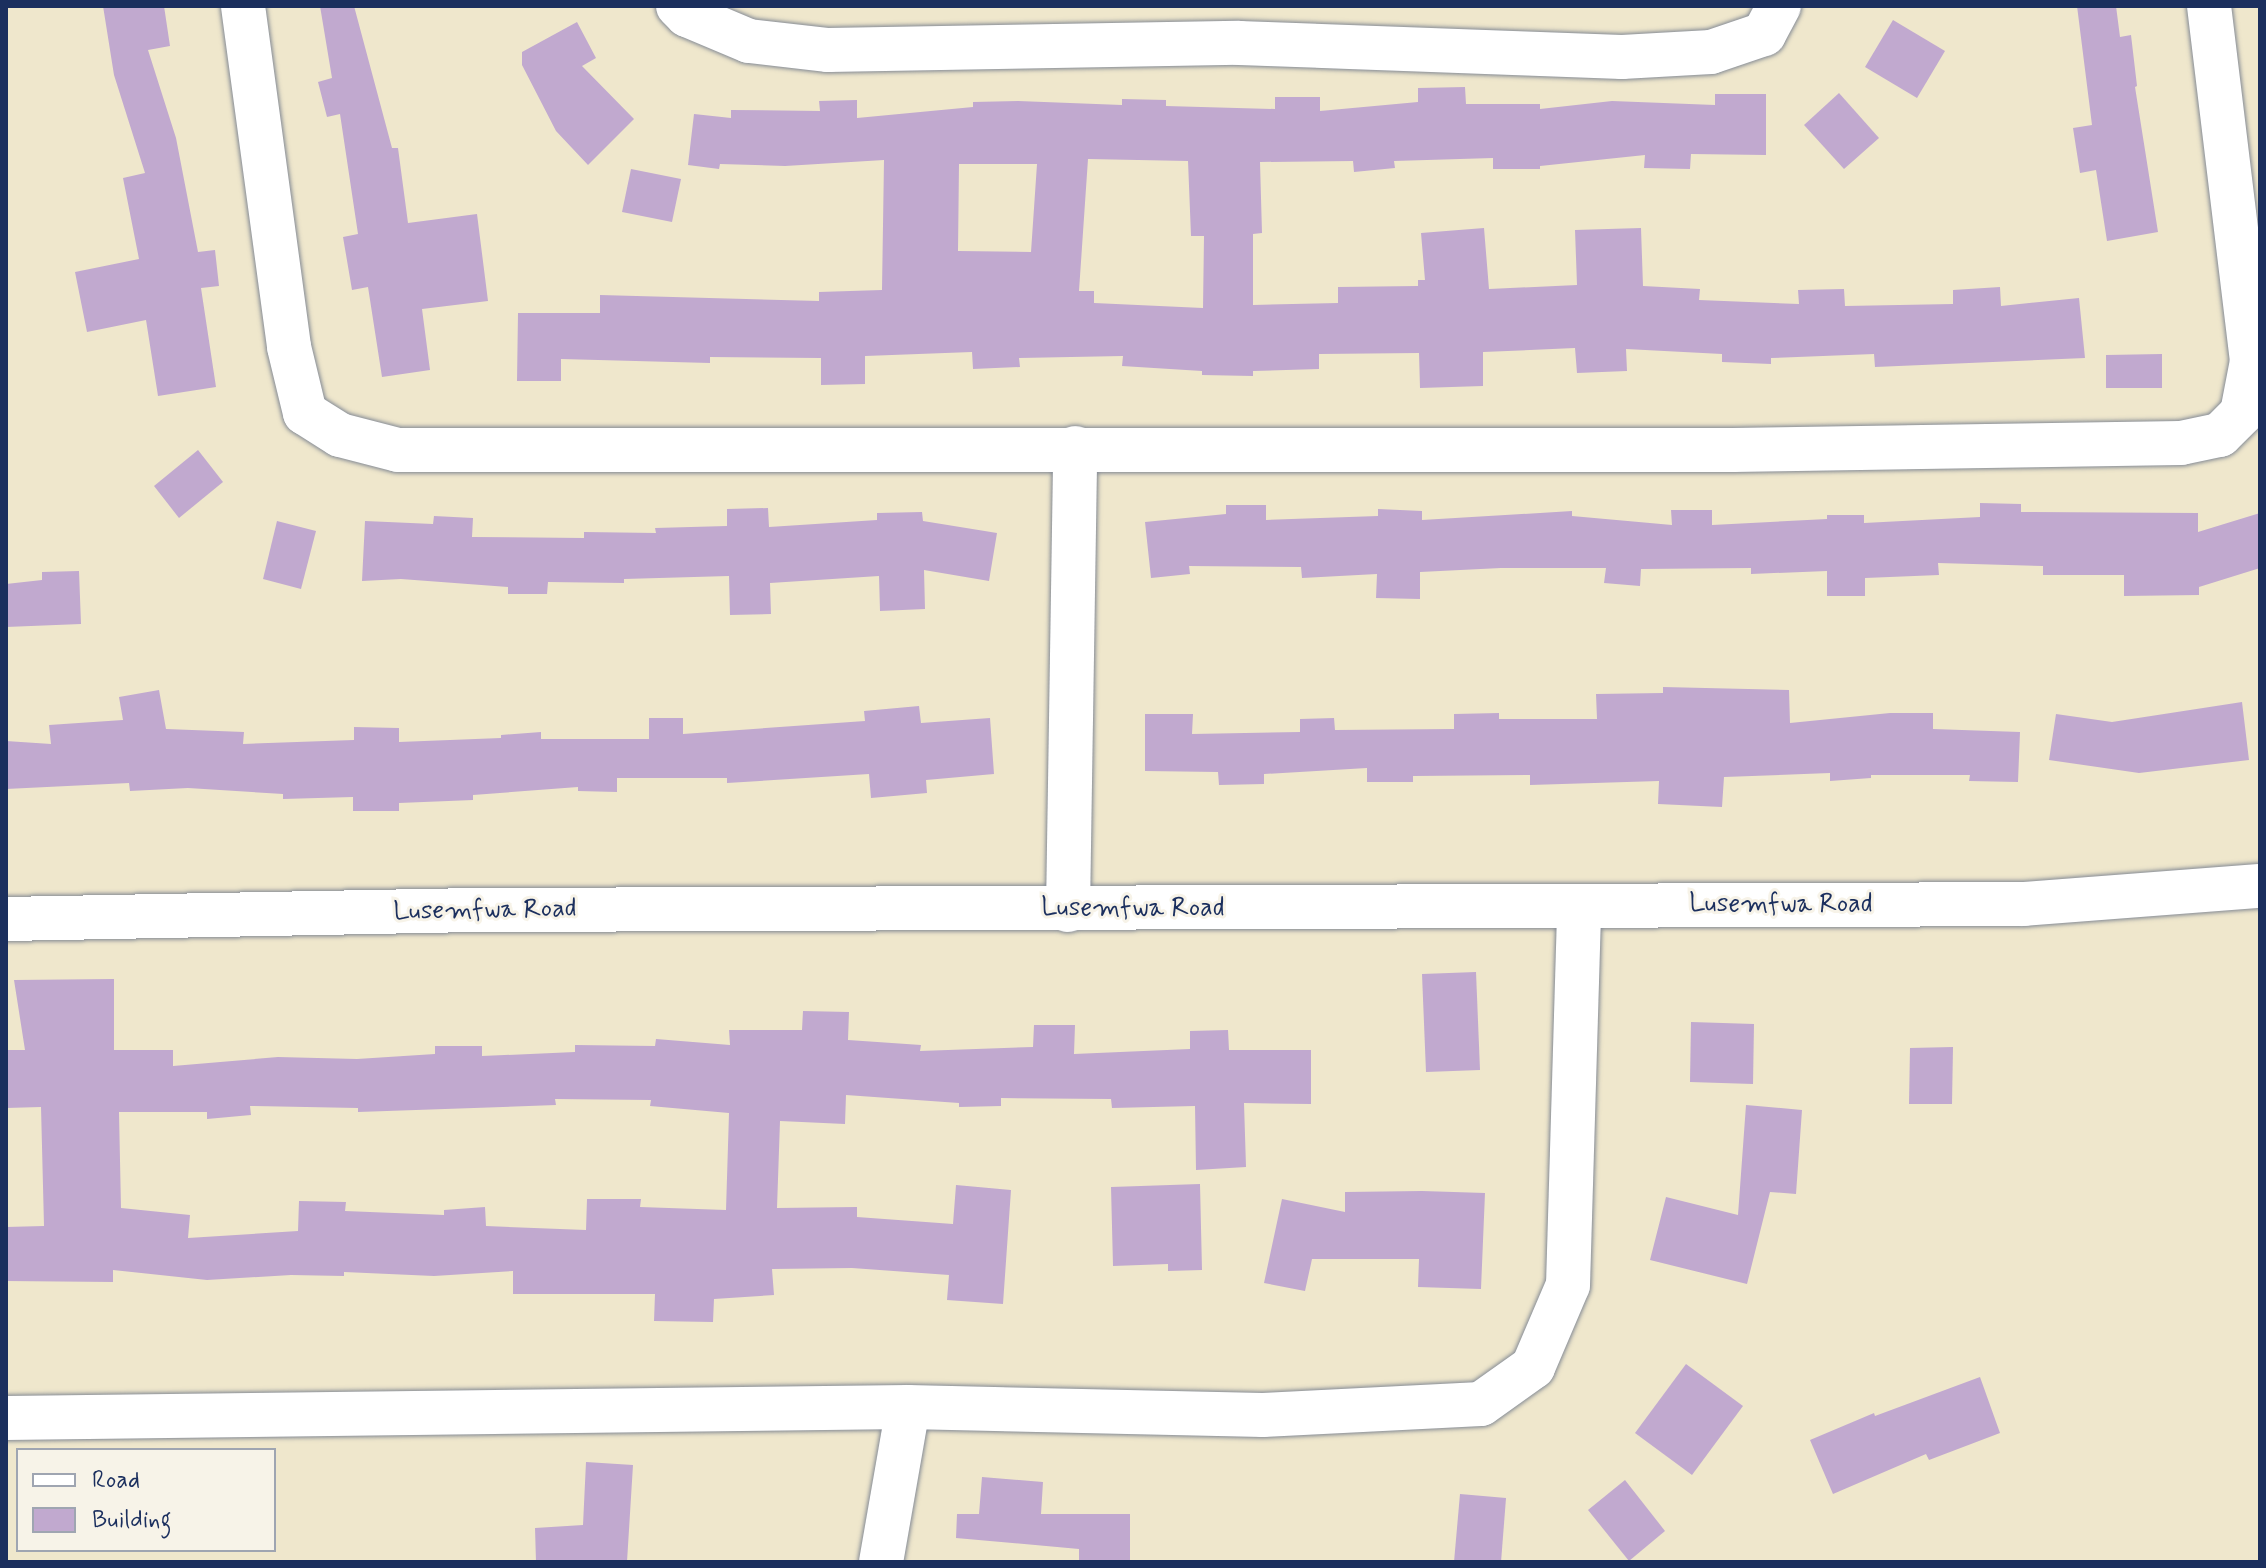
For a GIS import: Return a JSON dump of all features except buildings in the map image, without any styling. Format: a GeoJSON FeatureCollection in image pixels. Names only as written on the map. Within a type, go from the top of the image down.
{"type":"FeatureCollection","features":[{"type":"Feature","properties":{"kind":"street"},"geometry":{"type":"LineString","coordinates":[[243,6],[289,347],[305,413],[340,435],[398,450],[1733,450],[2181,443],[2220,435],[2242,413],[2252,361],[2209,6]]}},
{"type":"Feature","properties":{"kind":"street"},"geometry":{"type":"LineString","coordinates":[[678,6],[687,15],[749,41],[828,50],[1239,43],[1622,57],[1711,52],[1764,34],[1779,6]]}},
{"type":"Feature","properties":{"kind":"street"},"geometry":{"type":"LineString","coordinates":[[1068,910],[1075,448]]}},
{"type":"Feature","properties":{"kind":"street","name":"Lusemfwa Road"},"geometry":{"type":"LineString","coordinates":[[6,919],[488,910],[2024,904],[2260,886]]}},
{"type":"Feature","properties":{"kind":"street"},"geometry":{"type":"LineString","coordinates":[[6,1418],[908,1407],[1263,1415],[1481,1404],[1533,1367],[1568,1285],[1579,906]]}},
{"type":"Feature","properties":{"kind":"street"},"geometry":{"type":"LineString","coordinates":[[881,1562],[908,1407]]}}]}
